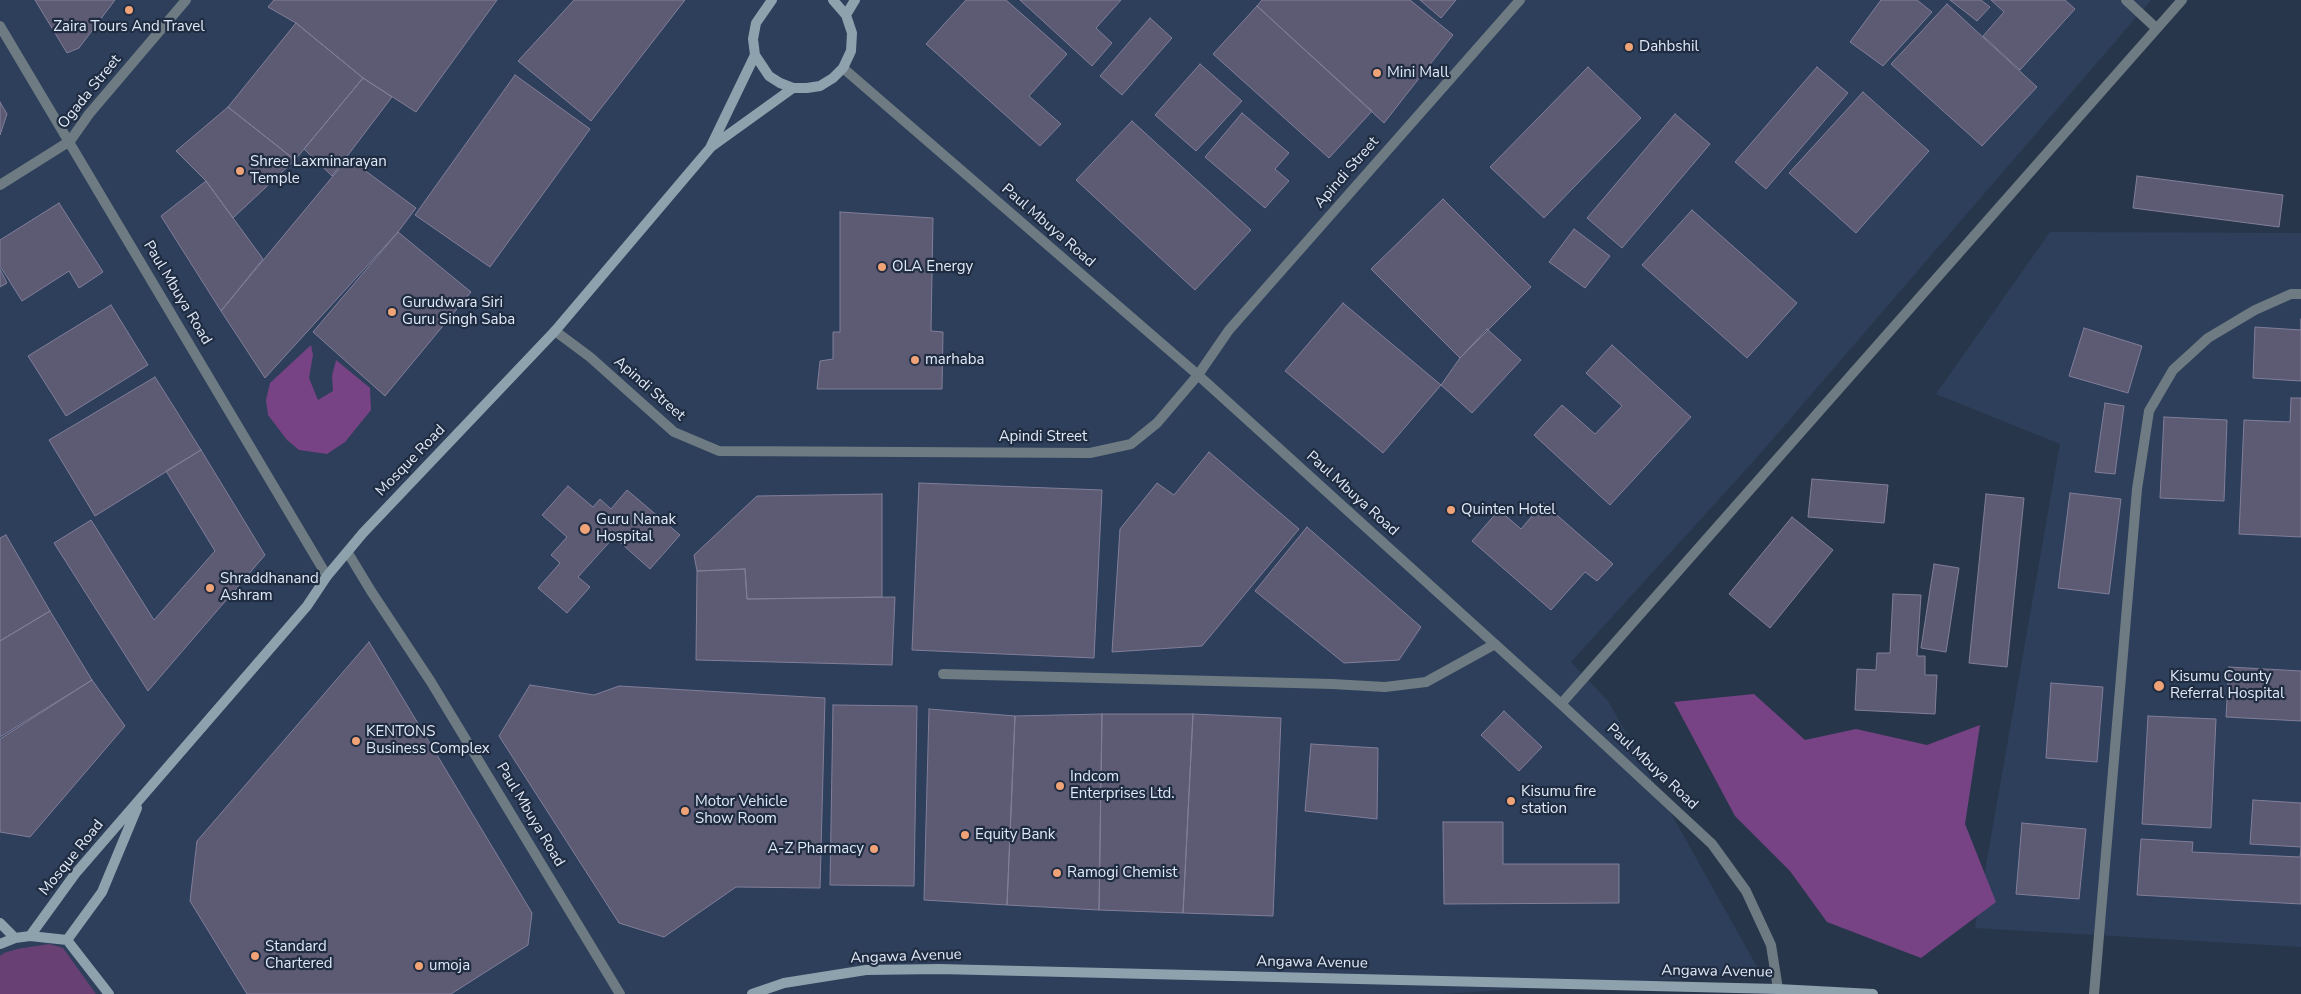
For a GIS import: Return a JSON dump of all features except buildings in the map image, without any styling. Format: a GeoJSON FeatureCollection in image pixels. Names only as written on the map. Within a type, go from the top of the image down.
{"type":"FeatureCollection","features":[{"type":"Feature","properties":{"kind":"main road"},"geometry":{"type":"LineString","coordinates":[[772,0],[756,23],[753,39],[755,55],[769,76],[792,88],[820,86],[833,78],[843,68],[851,51],[852,33],[846,15],[833,0]]}},
{"type":"Feature","properties":{"kind":"main road"},"geometry":{"type":"LineString","coordinates":[[846,15],[855,0]]}},
{"type":"Feature","properties":{"kind":"main road","name":"Mosque Road"},"geometry":{"type":"LineString","coordinates":[[711,146],[755,55]]}},
{"type":"Feature","properties":{"kind":"main road","name":"Mosque Road"},"geometry":{"type":"LineString","coordinates":[[30,936],[75,874],[307,606],[327,576],[363,533],[555,331],[711,146],[792,88]]}},
{"type":"Feature","properties":{"kind":"main road","name":"Mosque Road"},"geometry":{"type":"LineString","coordinates":[[67,940],[102,892],[140,800]]}},
{"type":"Feature","properties":{"kind":"main road"},"geometry":{"type":"LineString","coordinates":[[0,923],[15,938]]}},
{"type":"Feature","properties":{"kind":"main road"},"geometry":{"type":"LineString","coordinates":[[0,944],[15,938],[30,936],[67,940],[109,994]]}},
{"type":"Feature","properties":{"kind":"main road","name":"Angawa Avenue"},"geometry":{"type":"LineString","coordinates":[[752,994],[784,983],[866,970],[939,969],[1778,989],[1873,994]]}},
{"type":"Feature","properties":{"kind":"street","name":"Ogada Street"},"geometry":{"type":"LineString","coordinates":[[0,185],[70,141],[89,114],[186,0]]}},
{"type":"Feature","properties":{"kind":"street","name":"Apindi Street"},"geometry":{"type":"LineString","coordinates":[[555,331],[590,357],[674,432],[719,451],[1090,453],[1132,444],[1158,423],[1198,375],[1229,330],[1520,0]]}},
{"type":"Feature","properties":{"kind":"street"},"geometry":{"type":"LineString","coordinates":[[2126,0],[2156,28]]}},
{"type":"Feature","properties":{"kind":"street"},"geometry":{"type":"LineString","coordinates":[[1561,704],[2182,0]]}},
{"type":"Feature","properties":{"kind":"street","name":"Paul Mbuya Road"},"geometry":{"type":"LineString","coordinates":[[0,26],[327,576]]}},
{"type":"Feature","properties":{"kind":"street","name":"Paul Mbuya Road"},"geometry":{"type":"LineString","coordinates":[[843,68],[1198,375],[1561,704],[1712,844],[1746,891],[1771,945],[1778,989]]}},
{"type":"Feature","properties":{"kind":"street"},"geometry":{"type":"LineString","coordinates":[[2094,994],[2136,489],[2149,411],[2173,370],[2208,338],[2255,310],[2291,294],[2301,294]]}},
{"type":"Feature","properties":{"kind":"street","name":"Paul Mbuya Road"},"geometry":{"type":"LineString","coordinates":[[348,553],[432,682],[620,994]]}},
{"type":"Feature","properties":{"kind":"street"},"geometry":{"type":"LineString","coordinates":[[943,674],[1384,687],[1426,682],[1495,644]]}},
{"type":"Feature","properties":{"kind":"shaded area"},"geometry":{"type":"Polygon","coordinates":[[[0,0],[2151,0],[1759,455],[1571,662],[1608,701],[1761,974],[1442,994],[0,994],[0,0]]]}},
{"type":"Feature","properties":{"kind":"shaded area","name":"Kisumu County Referral Hospital"},"geometry":{"type":"Polygon","coordinates":[[[2050,232],[2301,233],[2301,947],[1975,928],[2060,444],[1936,394],[2050,232]]]}},
{"type":"Feature","properties":{"kind":"shaded area"},"geometry":{"type":"Polygon","coordinates":[[[311,345],[313,355],[309,378],[318,400],[333,391],[332,376],[336,360],[370,388],[371,410],[345,442],[327,454],[299,450],[287,440],[268,415],[266,400],[270,383],[311,345]]]}},
{"type":"Feature","properties":{"kind":"shaded area"},"geometry":{"type":"Polygon","coordinates":[[[1754,694],[1805,740],[1856,729],[1927,745],[1980,725],[1965,824],[1996,902],[1921,958],[1827,922],[1790,871],[1735,816],[1674,702],[1754,694]]]}},
{"type":"Feature","properties":{"kind":"shaded area"},"geometry":{"type":"Polygon","coordinates":[[[49,944],[63,948],[96,994],[0,994],[0,956],[17,949],[49,944]]]}},
{"type":"Feature","properties":{"kind":"place","name":"Zaira Tours And Travel"},"geometry":{"type":"Point","coordinates":[129,10]}},
{"type":"Feature","properties":{"kind":"place","name":"Dahbshil"},"geometry":{"type":"Point","coordinates":[1629,47]}},
{"type":"Feature","properties":{"kind":"place","name":"Mini Mall"},"geometry":{"type":"Point","coordinates":[1377,73]}},
{"type":"Feature","properties":{"kind":"place","name":"Shree Laxminarayan Temple"},"geometry":{"type":"Point","coordinates":[240,171]}},
{"type":"Feature","properties":{"kind":"place","name":"OLA Energy"},"geometry":{"type":"Point","coordinates":[882,267]}},
{"type":"Feature","properties":{"kind":"place","name":"Gurudwara Siri Guru Singh Saba"},"geometry":{"type":"Point","coordinates":[392,312]}},
{"type":"Feature","properties":{"kind":"place","name":"marhaba"},"geometry":{"type":"Point","coordinates":[915,360]}},
{"type":"Feature","properties":{"kind":"place","name":"Quinten Hotel"},"geometry":{"type":"Point","coordinates":[1451,510]}},
{"type":"Feature","properties":{"kind":"place","name":"Guru Nanak Hospital"},"geometry":{"type":"Point","coordinates":[585,529]}},
{"type":"Feature","properties":{"kind":"place","name":"Shraddhanand Ashram"},"geometry":{"type":"Point","coordinates":[210,588]}},
{"type":"Feature","properties":{"kind":"place","name":"Kisumu County Referral Hospital"},"geometry":{"type":"Point","coordinates":[2159,686]}},
{"type":"Feature","properties":{"kind":"place","name":"KENTONS Business Complex"},"geometry":{"type":"Point","coordinates":[356,741]}},
{"type":"Feature","properties":{"kind":"place","name":"Indcom Enterprises Ltd."},"geometry":{"type":"Point","coordinates":[1060,786]}},
{"type":"Feature","properties":{"kind":"place","name":"Kisumu fire station"},"geometry":{"type":"Point","coordinates":[1511,801]}},
{"type":"Feature","properties":{"kind":"place","name":"Motor Vehicle Show Room"},"geometry":{"type":"Point","coordinates":[685,811]}},
{"type":"Feature","properties":{"kind":"place","name":"Equity Bank"},"geometry":{"type":"Point","coordinates":[965,835]}},
{"type":"Feature","properties":{"kind":"place","name":"A-Z Pharmacy"},"geometry":{"type":"Point","coordinates":[874,849]}},
{"type":"Feature","properties":{"kind":"place","name":"Ramogi Chemist"},"geometry":{"type":"Point","coordinates":[1057,873]}},
{"type":"Feature","properties":{"kind":"place","name":"Standard Chartered"},"geometry":{"type":"Point","coordinates":[255,956]}},
{"type":"Feature","properties":{"kind":"place","name":"umoja"},"geometry":{"type":"Point","coordinates":[419,966]}}]}
